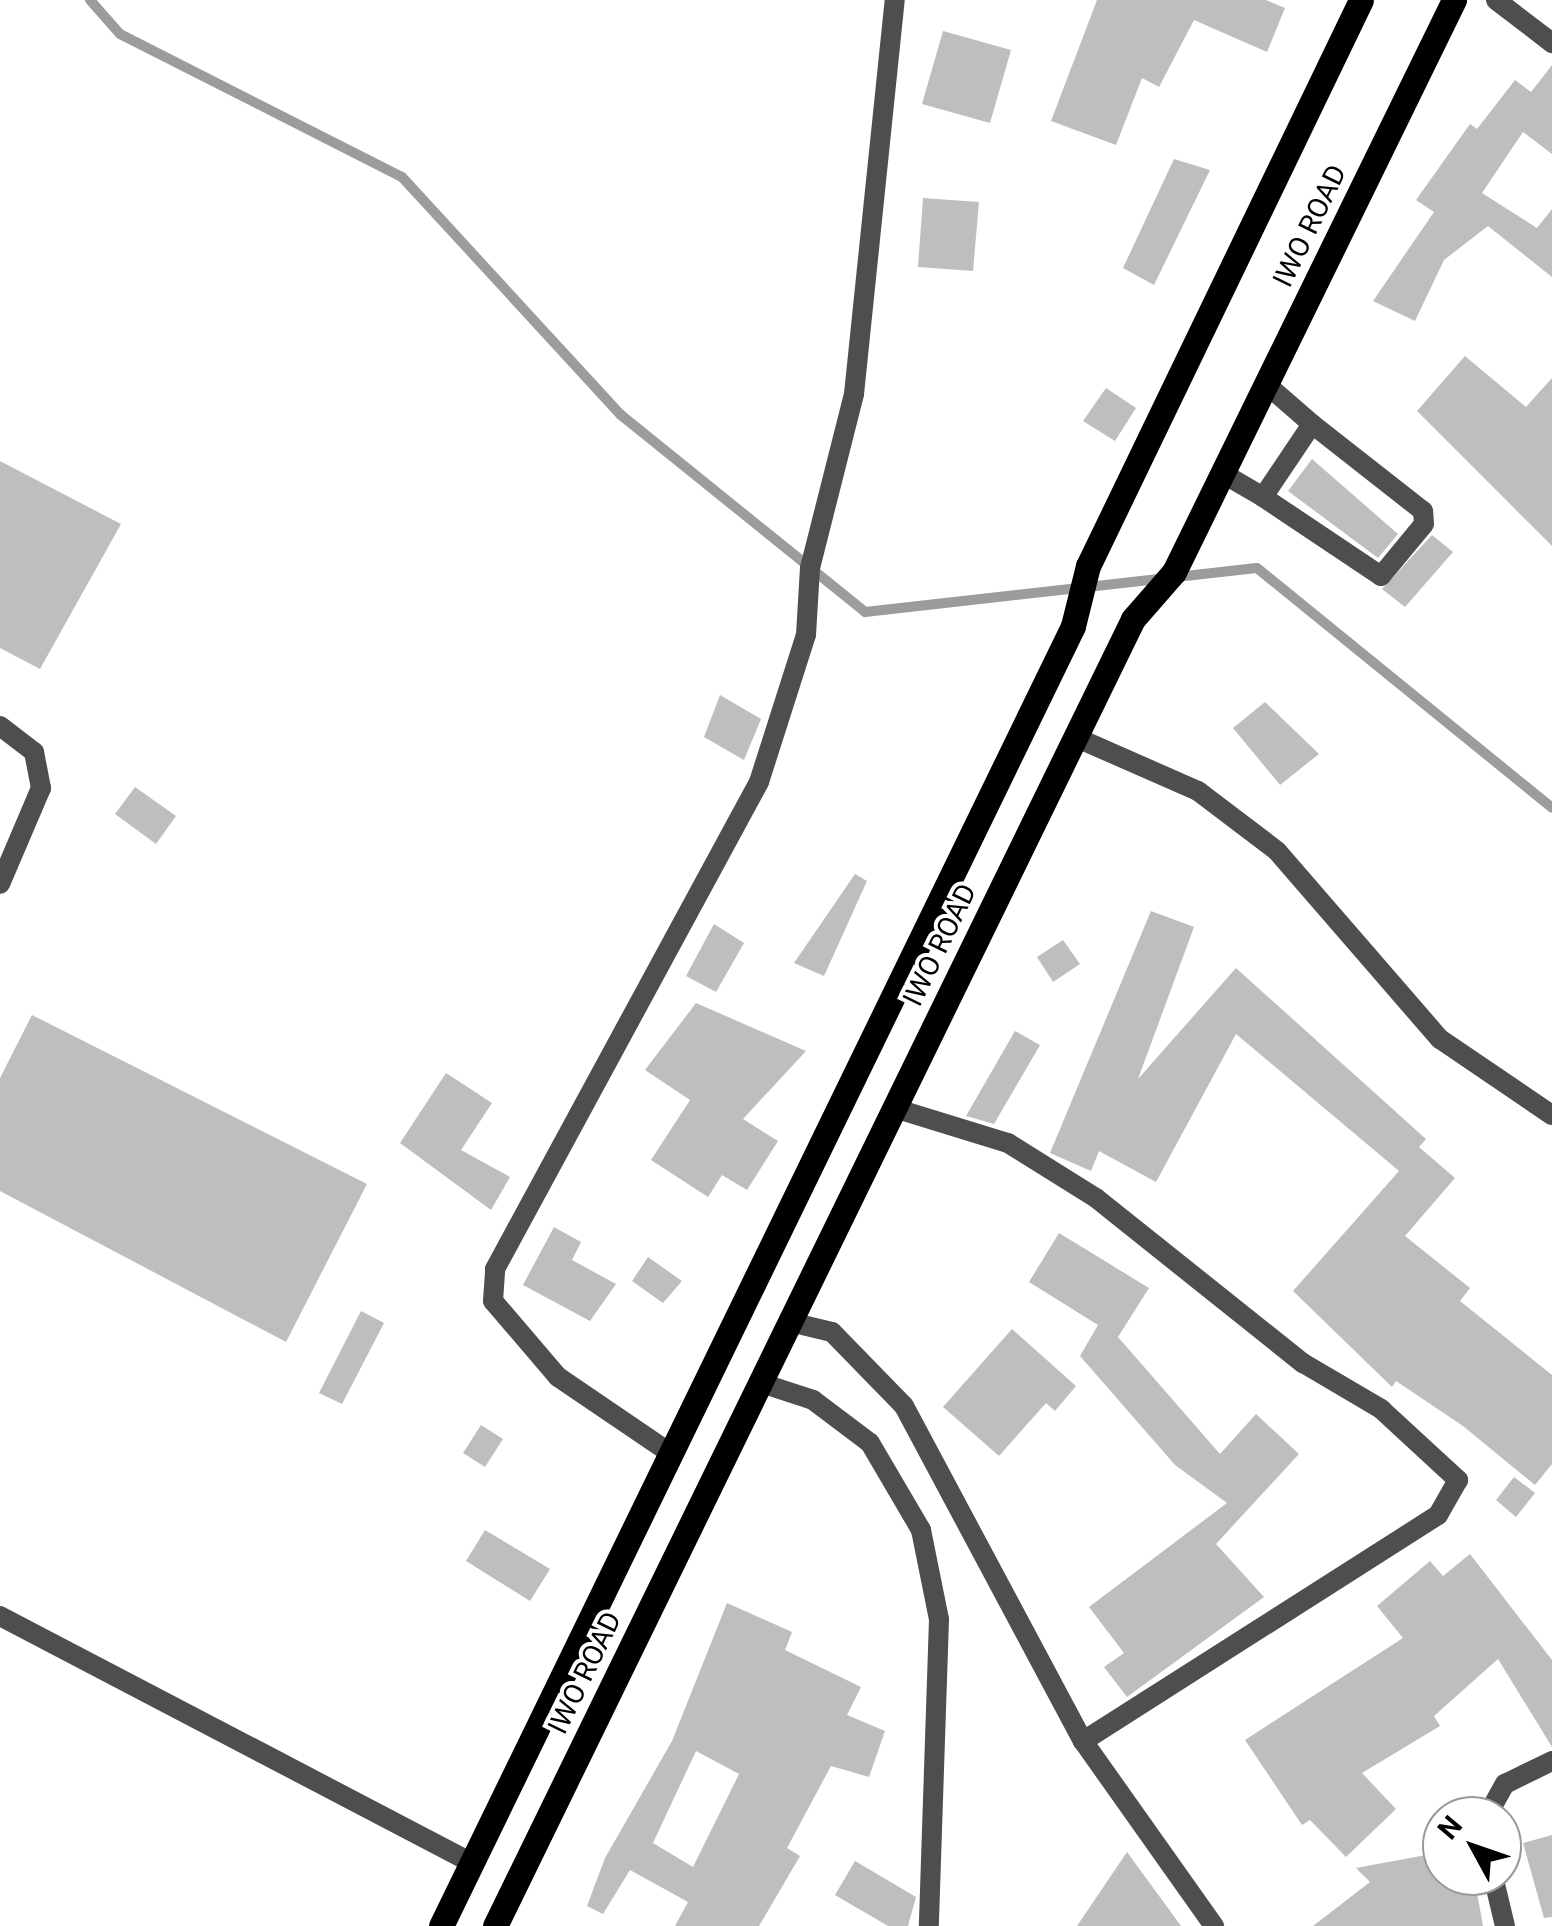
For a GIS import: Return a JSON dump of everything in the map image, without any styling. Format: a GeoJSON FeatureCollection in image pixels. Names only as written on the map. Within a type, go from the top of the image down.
{"type":"FeatureCollection","features":[{"type":"Feature","properties":{"kind":"main road","name":"IWO ROAD"},"geometry":{"type":"LineString","coordinates":[[442,1926],[1073,626],[1088,566],[1361,0]]}},
{"type":"Feature","properties":{"kind":"main road","name":"IWO ROAD"},"geometry":{"type":"LineString","coordinates":[[495,1926],[1132,619],[1174,572],[1454,0]]}},
{"type":"Feature","properties":{"kind":"street"},"geometry":{"type":"LineString","coordinates":[[670,1453],[558,1376],[493,1301],[495,1269],[759,782],[806,635],[810,568],[854,394],[895,0]]}},
{"type":"Feature","properties":{"kind":"street"},"geometry":{"type":"LineString","coordinates":[[1502,2],[1552,42]]}},
{"type":"Feature","properties":{"kind":"street"},"geometry":{"type":"LineString","coordinates":[[1222,473],[1263,497],[1373,575],[1424,524],[1422,511],[1266,384]]}},
{"type":"Feature","properties":{"kind":"street"},"geometry":{"type":"LineString","coordinates":[[1263,497],[1312,424]]}},
{"type":"Feature","properties":{"kind":"street"},"geometry":{"type":"LineString","coordinates":[[0,726],[34,752],[42,788],[0,884]]}},
{"type":"Feature","properties":{"kind":"street"},"geometry":{"type":"LineString","coordinates":[[1075,737],[1198,790],[1277,851],[1440,1040],[1552,1115]]}},
{"type":"Feature","properties":{"kind":"street"},"geometry":{"type":"LineString","coordinates":[[894,1108],[1008,1143],[1096,1198],[1302,1364],[1381,1409],[1458,1480],[1438,1515],[1083,1741]]}},
{"type":"Feature","properties":{"kind":"street"},"geometry":{"type":"LineString","coordinates":[[790,1322],[832,1332],[904,1406],[1083,1741],[1214,1926]]}},
{"type":"Feature","properties":{"kind":"street"},"geometry":{"type":"LineString","coordinates":[[760,1383],[814,1400],[870,1444],[921,1530],[939,1620],[928,1926]]}},
{"type":"Feature","properties":{"kind":"street"},"geometry":{"type":"LineString","coordinates":[[0,1616],[472,1864]]}},
{"type":"Feature","properties":{"kind":"street"},"geometry":{"type":"LineString","coordinates":[[1498,1796],[1505,1784],[1552,1761]]}},
{"type":"Feature","properties":{"kind":"street"},"geometry":{"type":"LineString","coordinates":[[1498,1896],[1505,1926]]}},
{"type":"Feature","properties":{"kind":"building"},"geometry":{"type":"Polygon","coordinates":[[[1097,0],[1266,0],[1285,8],[1267,52],[1194,20],[1159,87],[1142,78],[1116,145],[1051,121],[1097,0]]]}},
{"type":"Feature","properties":{"kind":"building"},"geometry":{"type":"Polygon","coordinates":[[[943,31],[1011,50],[990,123],[922,104],[943,31]]]}},
{"type":"Feature","properties":{"kind":"building"},"geometry":{"type":"Polygon","coordinates":[[[1552,65],[1552,154],[1523,132],[1482,193],[1537,228],[1552,209],[1552,277],[1488,226],[1444,260],[1415,321],[1373,301],[1434,212],[1416,200],[1470,124],[1477,129],[1515,80],[1531,92],[1552,65]]]}},
{"type":"Feature","properties":{"kind":"building"},"geometry":{"type":"Polygon","coordinates":[[[1174,159],[1210,170],[1154,285],[1123,268],[1174,159]]]}},
{"type":"Feature","properties":{"kind":"building"},"geometry":{"type":"Polygon","coordinates":[[[923,198],[979,202],[973,271],[918,267],[923,198]]]}},
{"type":"Feature","properties":{"kind":"building"},"geometry":{"type":"Polygon","coordinates":[[[1465,356],[1526,407],[1552,378],[1552,546],[1417,411],[1465,356]]]}},
{"type":"Feature","properties":{"kind":"building"},"geometry":{"type":"Polygon","coordinates":[[[1106,388],[1136,408],[1115,441],[1083,421],[1106,388]]]}},
{"type":"Feature","properties":{"kind":"building"},"geometry":{"type":"Polygon","coordinates":[[[1312,459],[1398,534],[1378,558],[1288,491],[1312,459]]]}},
{"type":"Feature","properties":{"kind":"building"},"geometry":{"type":"Polygon","coordinates":[[[0,461],[121,524],[40,669],[0,648],[0,461]]]}},
{"type":"Feature","properties":{"kind":"building"},"geometry":{"type":"Polygon","coordinates":[[[1432,535],[1453,552],[1405,607],[1382,589],[1432,535]]]}},
{"type":"Feature","properties":{"kind":"building"},"geometry":{"type":"Polygon","coordinates":[[[720,695],[761,719],[744,760],[704,737],[720,695]]]}},
{"type":"Feature","properties":{"kind":"building"},"geometry":{"type":"Polygon","coordinates":[[[1265,702],[1319,754],[1280,785],[1233,728],[1265,702]]]}},
{"type":"Feature","properties":{"kind":"building"},"geometry":{"type":"Polygon","coordinates":[[[135,787],[176,816],[156,844],[115,814],[135,787]]]}},
{"type":"Feature","properties":{"kind":"building"},"geometry":{"type":"Polygon","coordinates":[[[855,874],[867,881],[824,976],[794,963],[855,874]]]}},
{"type":"Feature","properties":{"kind":"building"},"geometry":{"type":"Polygon","coordinates":[[[1151,911],[1194,927],[1138,1079],[1236,968],[1426,1139],[1419,1147],[1455,1178],[1405,1236],[1470,1288],[1460,1301],[1552,1375],[1552,1464],[1535,1485],[1463,1426],[1396,1381],[1392,1387],[1293,1291],[1399,1171],[1236,1034],[1156,1182],[1099,1151],[1091,1171],[1050,1153],[1151,911]]]}},
{"type":"Feature","properties":{"kind":"building"},"geometry":{"type":"Polygon","coordinates":[[[714,924],[744,943],[716,992],[686,976],[714,924]]]}},
{"type":"Feature","properties":{"kind":"building"},"geometry":{"type":"Polygon","coordinates":[[[1063,940],[1080,964],[1053,982],[1037,957],[1063,940]]]}},
{"type":"Feature","properties":{"kind":"building"},"geometry":{"type":"Polygon","coordinates":[[[696,1003],[806,1051],[743,1119],[778,1141],[747,1190],[722,1175],[708,1197],[651,1160],[690,1100],[645,1070],[696,1003]]]}},
{"type":"Feature","properties":{"kind":"building"},"geometry":{"type":"Polygon","coordinates":[[[32,1015],[367,1184],[286,1342],[0,1191],[0,1078],[32,1015]]]}},
{"type":"Feature","properties":{"kind":"building"},"geometry":{"type":"Polygon","coordinates":[[[1015,1031],[1040,1045],[994,1124],[966,1116],[1015,1031]]]}},
{"type":"Feature","properties":{"kind":"building"},"geometry":{"type":"Polygon","coordinates":[[[446,1073],[492,1103],[461,1150],[510,1177],[491,1210],[400,1143],[446,1073]]]}},
{"type":"Feature","properties":{"kind":"building"},"geometry":{"type":"Polygon","coordinates":[[[554,1227],[581,1242],[572,1260],[616,1284],[590,1321],[523,1285],[554,1227]]]}},
{"type":"Feature","properties":{"kind":"building"},"geometry":{"type":"Polygon","coordinates":[[[1059,1233],[1149,1288],[1118,1337],[1220,1454],[1256,1414],[1299,1454],[1216,1544],[1264,1597],[1127,1697],[1104,1667],[1124,1653],[1089,1607],[1227,1503],[1175,1465],[1080,1356],[1098,1325],[1029,1282],[1059,1233]]]}},
{"type":"Feature","properties":{"kind":"building"},"geometry":{"type":"Polygon","coordinates":[[[648,1257],[682,1281],[663,1303],[632,1281],[648,1257]]]}},
{"type":"Feature","properties":{"kind":"building"},"geometry":{"type":"Polygon","coordinates":[[[361,1311],[384,1323],[342,1404],[319,1393],[361,1311]]]}},
{"type":"Feature","properties":{"kind":"building"},"geometry":{"type":"Polygon","coordinates":[[[1012,1329],[1076,1386],[1055,1411],[1046,1403],[999,1456],[943,1407],[1012,1329]]]}},
{"type":"Feature","properties":{"kind":"building"},"geometry":{"type":"Polygon","coordinates":[[[481,1425],[503,1439],[485,1467],[463,1453],[481,1425]]]}},
{"type":"Feature","properties":{"kind":"building"},"geometry":{"type":"Polygon","coordinates":[[[1514,1477],[1535,1493],[1516,1517],[1496,1500],[1514,1477]]]}},
{"type":"Feature","properties":{"kind":"building"},"geometry":{"type":"Polygon","coordinates":[[[485,1530],[550,1569],[530,1601],[466,1561],[485,1530]]]}},
{"type":"Feature","properties":{"kind":"building"},"geometry":{"type":"Polygon","coordinates":[[[1470,1554],[1552,1660],[1552,1747],[1498,1659],[1434,1716],[1440,1726],[1362,1773],[1396,1809],[1346,1857],[1310,1820],[1302,1825],[1245,1740],[1403,1638],[1377,1606],[1430,1561],[1443,1576],[1470,1554]]]}},
{"type":"Feature","properties":{"kind":"building"},"geometry":{"type":"Polygon","coordinates":[[[727,1603],[792,1632],[785,1650],[861,1687],[847,1715],[885,1731],[869,1777],[831,1766],[787,1848],[800,1856],[759,1926],[675,1926],[688,1902],[630,1870],[603,1914],[587,1906],[605,1858],[672,1741],[727,1603]],[[696,1751],[653,1843],[693,1867],[739,1774],[696,1751]]]}},
{"type":"Feature","properties":{"kind":"building"},"geometry":{"type":"Polygon","coordinates":[[[1552,1835],[1552,1917],[1544,1918],[1523,1843],[1552,1835]]]}},
{"type":"Feature","properties":{"kind":"building"},"geometry":{"type":"Polygon","coordinates":[[[1127,1852],[1181,1926],[1077,1926],[1127,1852]]]}},
{"type":"Feature","properties":{"kind":"building"},"geometry":{"type":"Polygon","coordinates":[[[1422,1856],[1422,1896],[1478,1896],[1483,1926],[1313,1926],[1370,1882],[1356,1868],[1422,1856]]]}},
{"type":"Feature","properties":{"kind":"building"},"geometry":{"type":"Polygon","coordinates":[[[855,1861],[916,1897],[908,1926],[888,1926],[835,1895],[855,1861]]]}},
{"type":"Feature","properties":{"kind":"waterway"},"geometry":{"type":"LineString","coordinates":[[90,0],[120,34],[402,177],[621,415],[865,612],[1257,568],[1552,808]]}}]}
